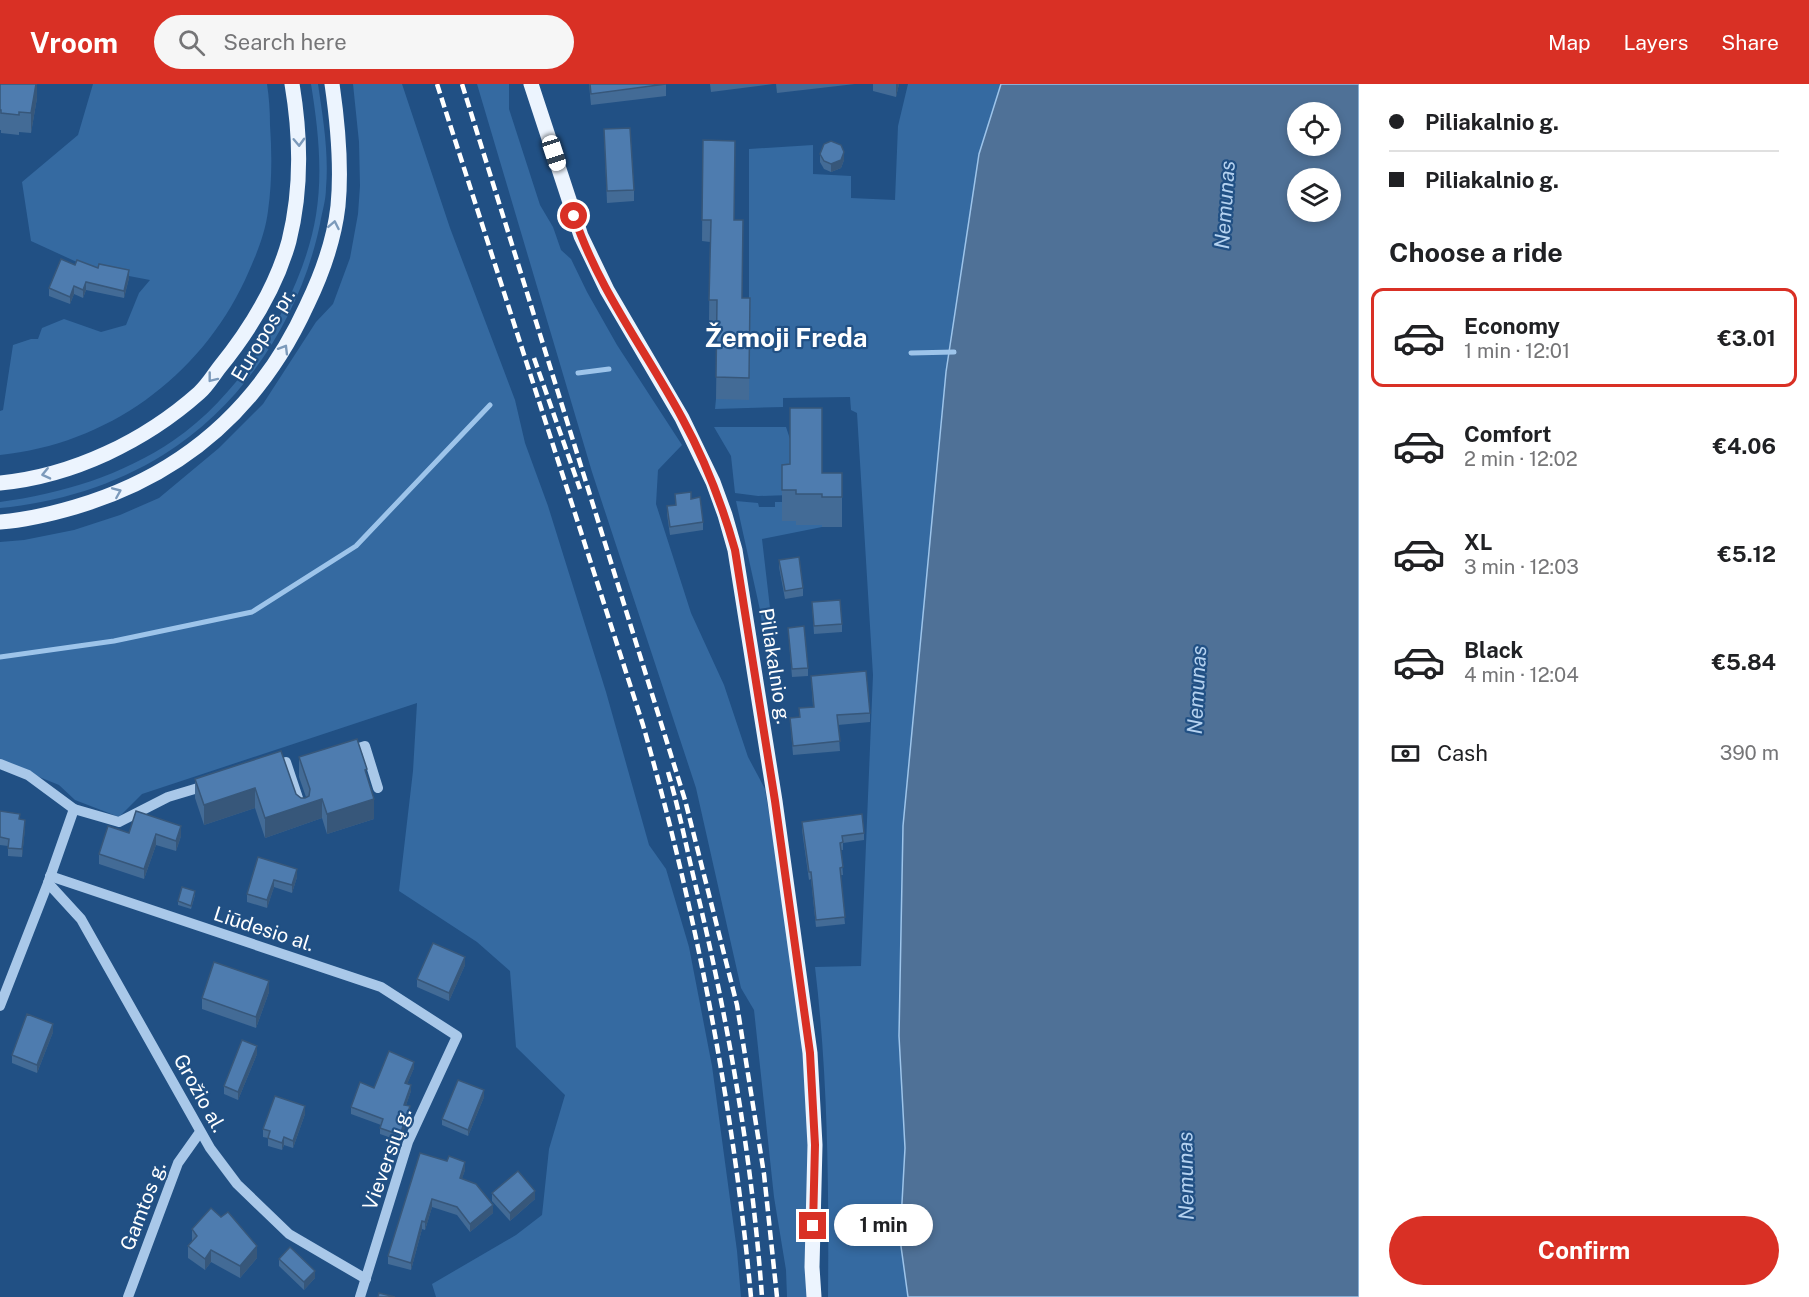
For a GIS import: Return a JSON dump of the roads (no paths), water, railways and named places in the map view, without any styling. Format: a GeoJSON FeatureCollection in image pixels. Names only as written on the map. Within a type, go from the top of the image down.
{"type":"FeatureCollection","features":[{"type":"Feature","properties":{"kind":"main road","name":"Europos pr."},"geometry":{"type":"LineString","coordinates":[[0,483],[65,470],[148,432],[201,391],[237,346],[277,274],[288,242],[296,205],[300,168],[299,137],[292,84]]}},
{"type":"Feature","properties":{"kind":"main road","name":"Europos pr."},"geometry":{"type":"LineString","coordinates":[[0,522],[50,514],[102,499],[172,465],[217,431],[247,401],[275,365],[297,328],[319,282],[329,252],[338,207],[340,166],[338,123],[332,84]]}},
{"type":"Feature","properties":{"kind":"main road","name":"Piliakalnio g."},"geometry":{"type":"LineString","coordinates":[[531,84],[581,236],[607,290],[682,418],[713,482],[735,550],[775,801],[810,1053],[815,1145],[812,1267],[814,1297]]}},
{"type":"Feature","properties":{"kind":"street"},"geometry":{"type":"LineString","coordinates":[[332,756],[365,746],[378,788]]}},
{"type":"Feature","properties":{"kind":"street"},"geometry":{"type":"LineString","coordinates":[[265,768],[286,762],[294,768],[303,811]]}},
{"type":"Feature","properties":{"kind":"street"},"geometry":{"type":"LineString","coordinates":[[0,764],[28,775],[74,809],[119,822],[168,797],[222,781]]}},
{"type":"Feature","properties":{"kind":"street"},"geometry":{"type":"LineString","coordinates":[[0,1006],[74,809]]}},
{"type":"Feature","properties":{"kind":"street","name":"Liūdesio al."},"geometry":{"type":"LineString","coordinates":[[49,880],[381,987],[457,1036]]}},
{"type":"Feature","properties":{"kind":"street","name":"Grožio al."},"geometry":{"type":"LineString","coordinates":[[49,880],[81,920],[210,1148],[237,1184],[289,1234],[366,1279]]}},
{"type":"Feature","properties":{"kind":"street","name":"Vieversių g."},"geometry":{"type":"LineString","coordinates":[[360,1297],[408,1142],[457,1036]]}},
{"type":"Feature","properties":{"kind":"street","name":"Gamtos g."},"geometry":{"type":"LineString","coordinates":[[128,1297],[178,1163],[201,1132]]}},
{"type":"Feature","properties":{"kind":"water","name":"Nemunas"},"geometry":{"type":"Polygon","coordinates":[[[1001,84],[1359,84],[1359,1297],[908,1297],[900,1239],[905,1148],[899,1036],[903,826],[946,372],[979,154],[1001,84]]]}},
{"type":"Feature","properties":{"kind":"waterway"},"geometry":{"type":"LineString","coordinates":[[911,353],[954,352]]}},
{"type":"Feature","properties":{"kind":"waterway"},"geometry":{"type":"LineString","coordinates":[[578,373],[609,369]]}},
{"type":"Feature","properties":{"kind":"waterway"},"geometry":{"type":"LineString","coordinates":[[0,657],[114,641],[252,612],[356,546],[490,405]]}},
{"type":"Feature","properties":{"kind":"railway"},"geometry":{"type":"LineString","coordinates":[[437,84],[643,725],[662,795],[696,937],[723,1080],[751,1297]]}},
{"type":"Feature","properties":{"kind":"railway"},"geometry":{"type":"LineString","coordinates":[[462,84],[685,800],[737,1005],[764,1174],[777,1297]]}},
{"type":"Feature","properties":{"kind":"railway"},"geometry":{"type":"LineString","coordinates":[[534,358],[580,489]]}},
{"type":"Feature","properties":{"kind":"railway"},"geometry":{"type":"LineString","coordinates":[[668,772],[707,934],[728,1037],[752,1193],[762,1297]]}},
{"type":"Feature","properties":{"kind":"district","name":"Žemoji Freda"},"geometry":{"type":"Point","coordinates":[786,338]}}]}
